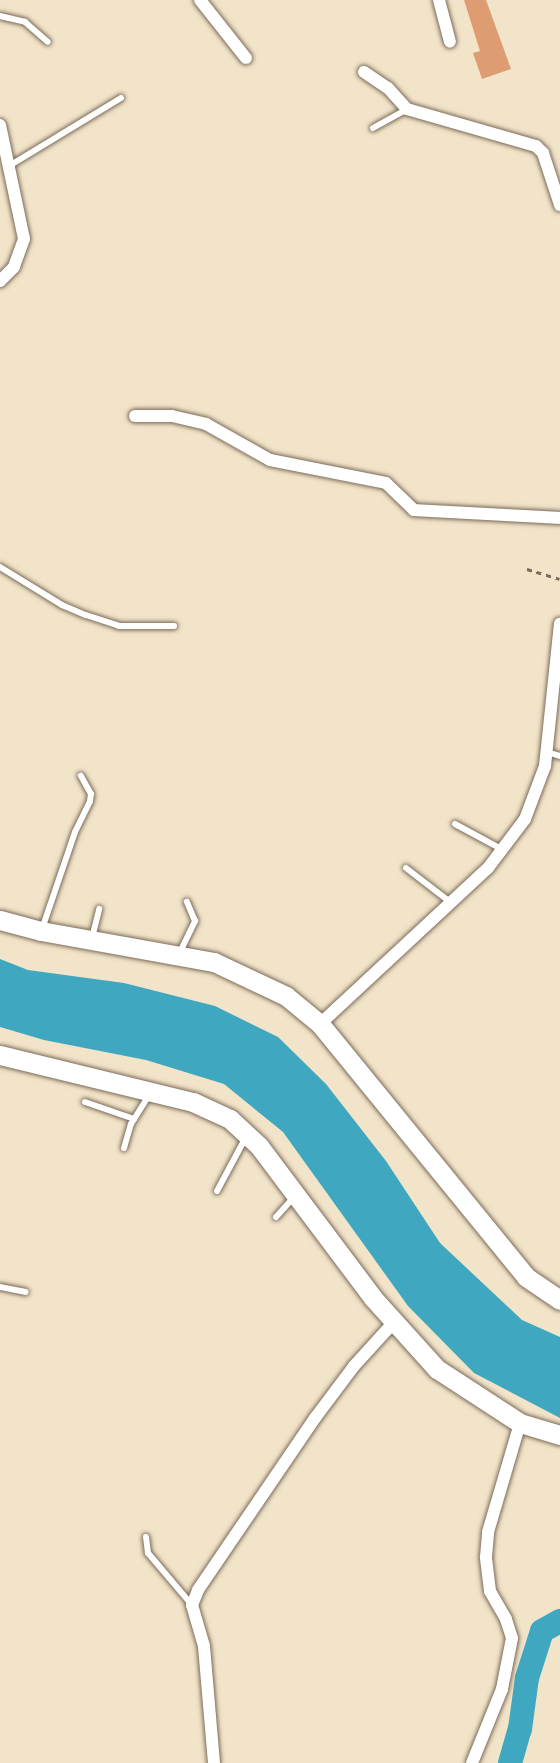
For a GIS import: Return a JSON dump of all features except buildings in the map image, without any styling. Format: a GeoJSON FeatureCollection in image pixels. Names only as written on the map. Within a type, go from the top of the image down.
{"type":"FeatureCollection","features":[{"type":"Feature","properties":{"kind":"street"},"geometry":{"type":"LineString","coordinates":[[201,0],[246,58]]}},
{"type":"Feature","properties":{"kind":"street"},"geometry":{"type":"LineString","coordinates":[[439,0],[450,42]]}},
{"type":"Feature","properties":{"kind":"street"},"geometry":{"type":"LineString","coordinates":[[364,72],[388,88],[407,108],[536,146],[543,153],[560,205]]}},
{"type":"Feature","properties":{"kind":"street"},"geometry":{"type":"LineString","coordinates":[[0,125],[24,239],[14,267],[0,281]]}},
{"type":"Feature","properties":{"kind":"street"},"geometry":{"type":"LineString","coordinates":[[135,416],[172,416],[206,424],[271,460],[386,483],[414,510],[560,518]]}},
{"type":"Feature","properties":{"kind":"street"},"geometry":{"type":"LineString","coordinates":[[320,1024],[450,902],[516,835],[536,797],[555,722],[560,624]]}},
{"type":"Feature","properties":{"kind":"street"},"geometry":{"type":"LineString","coordinates":[[0,920],[41,931],[214,962],[286,996],[320,1024],[518,1268],[560,1300]]}},
{"type":"Feature","properties":{"kind":"street"},"geometry":{"type":"LineString","coordinates":[[0,1055],[152,1090],[194,1102],[230,1119],[296,1191],[394,1322],[437,1368],[520,1423],[560,1435]]}},
{"type":"Feature","properties":{"kind":"street"},"geometry":{"type":"LineString","coordinates":[[214,1763],[204,1646],[192,1605],[198,1590],[315,1418],[354,1366],[394,1322]]}},
{"type":"Feature","properties":{"kind":"street"},"geometry":{"type":"LineString","coordinates":[[471,1763],[502,1689],[512,1638],[506,1619],[489,1591],[486,1557],[488,1532],[520,1423]]}},
{"type":"Feature","properties":{"kind":"lane"},"geometry":{"type":"LineString","coordinates":[[0,16],[25,22],[48,42]]}},
{"type":"Feature","properties":{"kind":"lane"},"geometry":{"type":"LineString","coordinates":[[7,167],[121,98]]}},
{"type":"Feature","properties":{"kind":"lane"},"geometry":{"type":"LineString","coordinates":[[373,128],[407,108]]}},
{"type":"Feature","properties":{"kind":"lane"},"geometry":{"type":"LineString","coordinates":[[0,567],[62,605],[86,615],[119,626],[174,626]]}},
{"type":"Feature","properties":{"kind":"lane"},"geometry":{"type":"LineString","coordinates":[[547,752],[560,756]]}},
{"type":"Feature","properties":{"kind":"lane"},"geometry":{"type":"LineString","coordinates":[[41,931],[75,832],[90,801],[91,794],[81,776]]}},
{"type":"Feature","properties":{"kind":"lane"},"geometry":{"type":"LineString","coordinates":[[455,824],[503,850]]}},
{"type":"Feature","properties":{"kind":"lane"},"geometry":{"type":"LineString","coordinates":[[406,868],[450,902]]}},
{"type":"Feature","properties":{"kind":"lane"},"geometry":{"type":"LineString","coordinates":[[179,955],[195,921],[187,902]]}},
{"type":"Feature","properties":{"kind":"lane"},"geometry":{"type":"LineString","coordinates":[[92,940],[99,909]]}},
{"type":"Feature","properties":{"kind":"lane"},"geometry":{"type":"LineString","coordinates":[[124,1148],[134,1119],[152,1090]]}},
{"type":"Feature","properties":{"kind":"lane"},"geometry":{"type":"LineString","coordinates":[[85,1102],[134,1119]]}},
{"type":"Feature","properties":{"kind":"lane"},"geometry":{"type":"LineString","coordinates":[[218,1191],[247,1135]]}},
{"type":"Feature","properties":{"kind":"lane"},"geometry":{"type":"LineString","coordinates":[[276,1217],[296,1191]]}},
{"type":"Feature","properties":{"kind":"lane"},"geometry":{"type":"LineString","coordinates":[[0,1286],[26,1292]]}},
{"type":"Feature","properties":{"kind":"lane"},"geometry":{"type":"LineString","coordinates":[[146,1537],[148,1553],[192,1605]]}},
{"type":"Feature","properties":{"kind":"path"},"geometry":{"type":"LineString","coordinates":[[527,569],[560,579]]}},
{"type":"Feature","properties":{"kind":"water"},"geometry":{"type":"Polygon","coordinates":[[[0,959],[28,970],[124,983],[215,1006],[278,1037],[326,1084],[386,1161],[440,1243],[522,1320],[560,1337],[560,1418],[474,1373],[408,1306],[283,1132],[224,1084],[146,1060],[44,1040],[0,1027],[0,959]]]}},
{"type":"Feature","properties":{"kind":"waterway"},"geometry":{"type":"LineString","coordinates":[[510,1763],[520,1729],[527,1678],[542,1631],[560,1621]]}}]}
